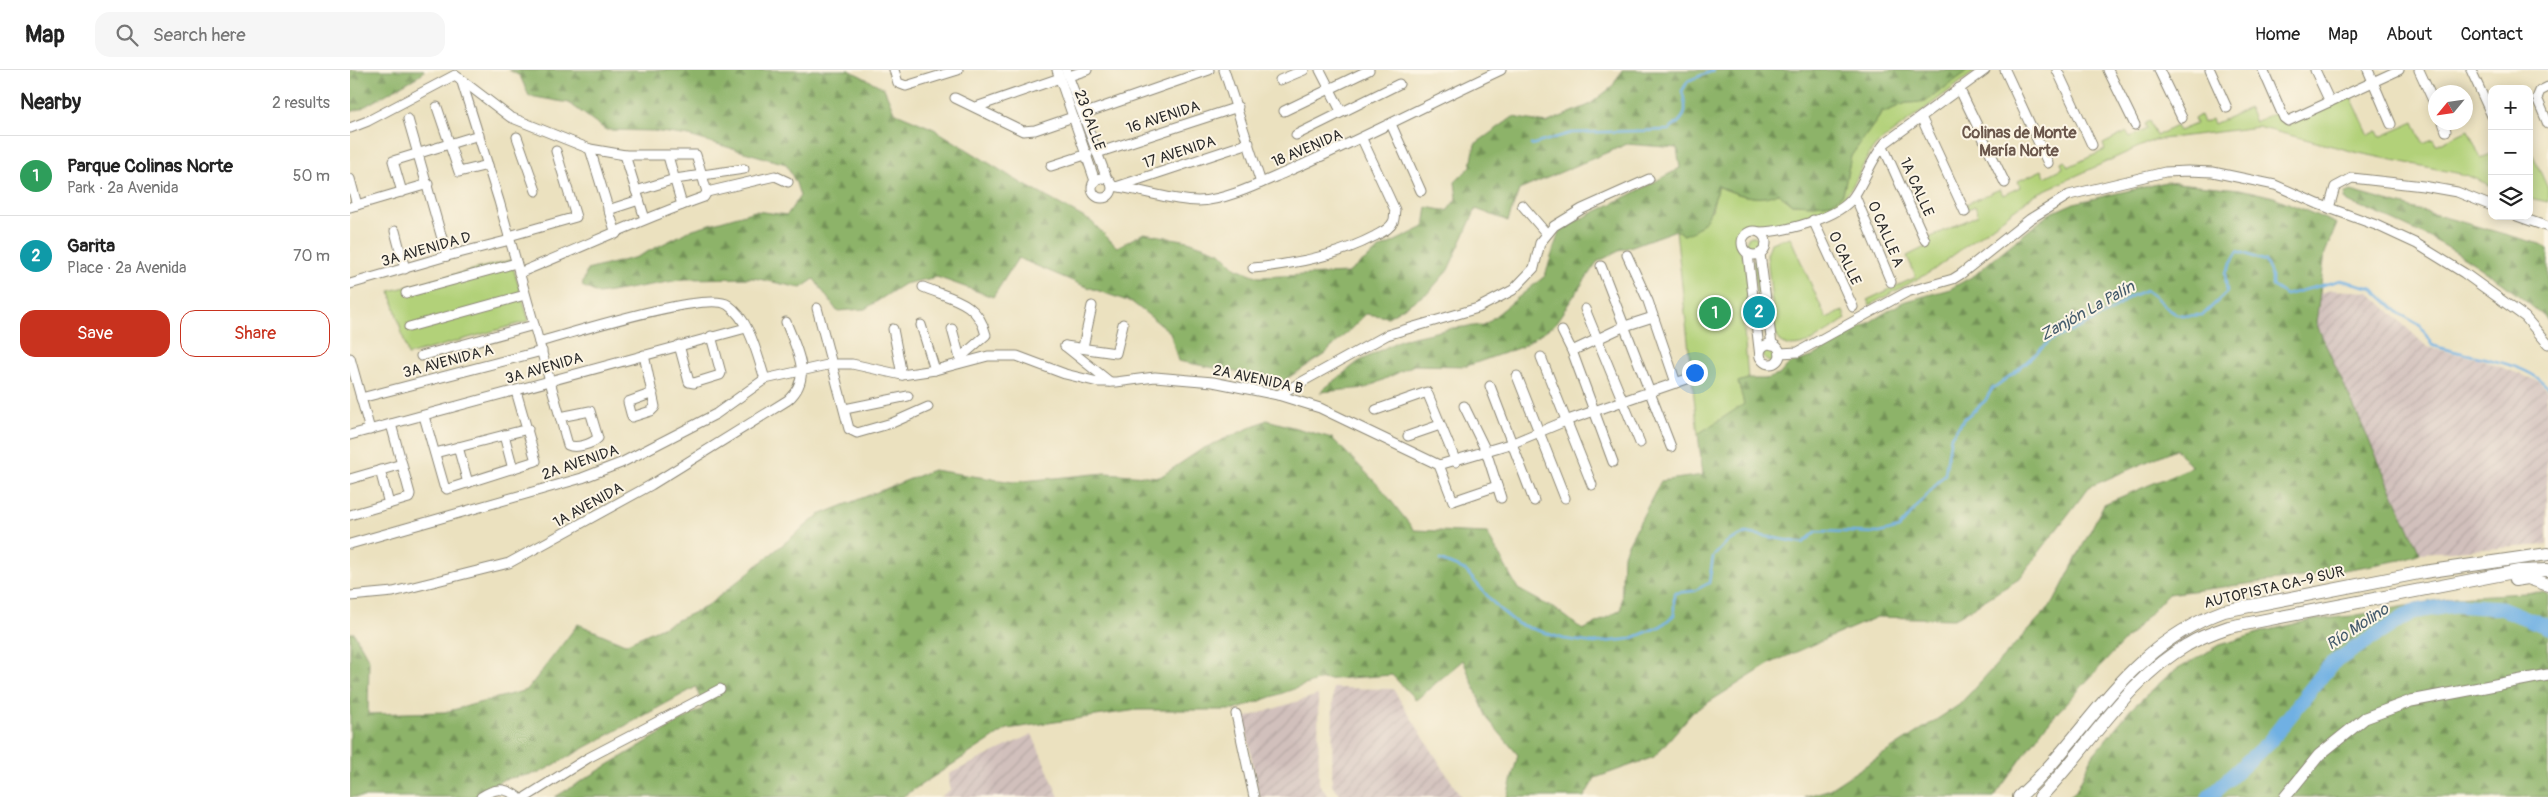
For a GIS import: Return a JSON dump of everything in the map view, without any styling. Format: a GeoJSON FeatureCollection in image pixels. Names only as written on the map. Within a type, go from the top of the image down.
{"type":"FeatureCollection","features":[{"type":"Feature","properties":{"kind":"highway","name":"AUTOPISTA CA-9 SUR"},"geometry":{"type":"LineString","coordinates":[[2019,797],[2043,774],[2126,675],[2176,633],[2197,621],[2224,611],[2414,573],[2548,554]]}},
{"type":"Feature","properties":{"kind":"highway","name":"AUTOPISTA CA-9 SUR"},"geometry":{"type":"LineString","coordinates":[[2040,797],[2156,667],[2197,639],[2229,628],[2445,585],[2531,570],[2548,570]]}},
{"type":"Feature","properties":{"kind":"highway"},"geometry":{"type":"LineString","coordinates":[[2445,585],[2462,586],[2528,578],[2548,585]]}},
{"type":"Feature","properties":{"kind":"main road"},"geometry":{"type":"LineString","coordinates":[[2286,797],[2319,755],[2365,718],[2411,701],[2548,676]]}},
{"type":"Feature","properties":{"kind":"street"},"geometry":{"type":"LineString","coordinates":[[894,70],[898,83],[902,86],[958,70]]}},
{"type":"Feature","properties":{"kind":"street"},"geometry":{"type":"LineString","coordinates":[[976,107],[1063,74],[1087,70]]}},
{"type":"Feature","properties":{"kind":"street"},"geometry":{"type":"LineString","coordinates":[[1083,114],[1209,70]]}},
{"type":"Feature","properties":{"kind":"street"},"geometry":{"type":"LineString","coordinates":[[1224,70],[1238,107],[1261,183]]}},
{"type":"Feature","properties":{"kind":"street"},"geometry":{"type":"LineString","coordinates":[[1280,80],[1304,70]]}},
{"type":"Feature","properties":{"kind":"street"},"geometry":{"type":"LineString","coordinates":[[1320,70],[1342,112]]}},
{"type":"Feature","properties":{"kind":"street"},"geometry":{"type":"LineString","coordinates":[[1284,111],[1369,70]]}},
{"type":"Feature","properties":{"kind":"street","name":"18 AVENIDA"},"geometry":{"type":"LineString","coordinates":[[1112,184],[1198,201],[1212,200],[1261,183],[1362,140],[1501,70]]}},
{"type":"Feature","properties":{"kind":"street"},"geometry":{"type":"LineString","coordinates":[[1780,353],[1777,362],[1770,365],[1760,357],[1748,254],[1741,246],[1742,238],[1752,231],[1780,232],[1842,209],[1854,196],[1872,159],[1883,146],[1985,70]]}},
{"type":"Feature","properties":{"kind":"street"},"geometry":{"type":"LineString","coordinates":[[2004,70],[2048,163]]}},
{"type":"Feature","properties":{"kind":"street"},"geometry":{"type":"LineString","coordinates":[[2056,70],[2092,145]]}},
{"type":"Feature","properties":{"kind":"street"},"geometry":{"type":"LineString","coordinates":[[2108,70],[2135,125]]}},
{"type":"Feature","properties":{"kind":"street"},"geometry":{"type":"LineString","coordinates":[[2160,70],[2182,118]]}},
{"type":"Feature","properties":{"kind":"street"},"geometry":{"type":"LineString","coordinates":[[2210,70],[2227,108]]}},
{"type":"Feature","properties":{"kind":"street"},"geometry":{"type":"LineString","coordinates":[[2263,70],[2284,118],[2290,120],[2399,70]]}},
{"type":"Feature","properties":{"kind":"street"},"geometry":{"type":"LineString","coordinates":[[2315,70],[2330,102]]}},
{"type":"Feature","properties":{"kind":"street"},"geometry":{"type":"LineString","coordinates":[[2368,70],[2391,124]]}},
{"type":"Feature","properties":{"kind":"street"},"geometry":{"type":"LineString","coordinates":[[2419,70],[2428,90]]}},
{"type":"Feature","properties":{"kind":"street"},"geometry":{"type":"LineString","coordinates":[[2471,70],[2488,107]]}},
{"type":"Feature","properties":{"kind":"street","name":"23 CALLE"},"geometry":{"type":"LineString","coordinates":[[1063,74],[1083,114],[1092,154],[1095,181]]}},
{"type":"Feature","properties":{"kind":"street","name":"23 CALLE"},"geometry":{"type":"LineString","coordinates":[[1063,74],[1073,117],[1092,154],[1112,184]]}},
{"type":"Feature","properties":{"kind":"street"},"geometry":{"type":"LineString","coordinates":[[350,128],[368,121],[448,77],[455,75],[510,117],[590,150],[625,155],[696,155],[704,176],[707,192],[704,197],[645,219],[616,234],[519,273]]}},
{"type":"Feature","properties":{"kind":"street"},"geometry":{"type":"LineString","coordinates":[[461,79],[479,134],[568,445],[571,447],[596,441],[598,438],[590,411],[560,416]]}},
{"type":"Feature","properties":{"kind":"street"},"geometry":{"type":"LineString","coordinates":[[1296,134],[1399,84]]}},
{"type":"Feature","properties":{"kind":"street"},"geometry":{"type":"LineString","coordinates":[[2548,87],[2540,91],[2537,98],[2548,124]]}},
{"type":"Feature","properties":{"kind":"street"},"geometry":{"type":"LineString","coordinates":[[1960,88],[2005,183]]}},
{"type":"Feature","properties":{"kind":"street"},"geometry":{"type":"LineString","coordinates":[[955,98],[1022,131],[1028,131],[1073,117]]}},
{"type":"Feature","properties":{"kind":"street"},"geometry":{"type":"LineString","coordinates":[[437,107],[460,172],[488,165]]}},
{"type":"Feature","properties":{"kind":"street","name":"16 AVENIDA"},"geometry":{"type":"LineString","coordinates":[[1052,166],[1238,107]]}},
{"type":"Feature","properties":{"kind":"street"},"geometry":{"type":"LineString","coordinates":[[1921,117],[1965,212]]}},
{"type":"Feature","properties":{"kind":"street"},"geometry":{"type":"LineString","coordinates":[[408,119],[447,256]]}},
{"type":"Feature","properties":{"kind":"street"},"geometry":{"type":"LineString","coordinates":[[1391,124],[1421,191]]}},
{"type":"Feature","properties":{"kind":"street"},"geometry":{"type":"LineString","coordinates":[[402,192],[393,161],[479,134]]}},
{"type":"Feature","properties":{"kind":"street"},"geometry":{"type":"LineString","coordinates":[[517,137],[536,191]]}},
{"type":"Feature","properties":{"kind":"street"},"geometry":{"type":"LineString","coordinates":[[1253,268],[1278,266],[1335,254],[1350,249],[1389,229],[1394,221],[1394,210],[1362,140]]}},
{"type":"Feature","properties":{"kind":"street","name":"17 AVENIDA"},"geometry":{"type":"LineString","coordinates":[[1112,184],[1249,143]]}},
{"type":"Feature","properties":{"kind":"street","name":"1A CALLE"},"geometry":{"type":"LineString","coordinates":[[1883,146],[1925,240]]}},
{"type":"Feature","properties":{"kind":"street"},"geometry":{"type":"LineString","coordinates":[[590,150],[616,234]]}},
{"type":"Feature","properties":{"kind":"street","name":"3A AVENIDA D"},"geometry":{"type":"LineString","coordinates":[[350,284],[572,220],[576,217],[556,151]]}},
{"type":"Feature","properties":{"kind":"street"},"geometry":{"type":"LineString","coordinates":[[625,155],[645,219]]}},
{"type":"Feature","properties":{"kind":"street"},"geometry":{"type":"LineString","coordinates":[[668,156],[682,204]]}},
{"type":"Feature","properties":{"kind":"street"},"geometry":{"type":"LineString","coordinates":[[608,210],[675,179],[744,169]]}},
{"type":"Feature","properties":{"kind":"street"},"geometry":{"type":"LineString","coordinates":[[1759,232],[1765,238],[1763,250],[1768,320],[1772,345],[1780,353],[1798,352],[1907,292],[1953,279],[1969,269],[1998,244],[2049,206],[2070,195],[2094,187],[2166,172],[2213,172],[2275,185],[2330,208],[2376,224],[2433,254],[2525,317],[2548,344]]}},
{"type":"Feature","properties":{"kind":"street"},"geometry":{"type":"LineString","coordinates":[[707,192],[774,176],[788,182]]}},
{"type":"Feature","properties":{"kind":"street"},"geometry":{"type":"LineString","coordinates":[[350,178],[354,206],[428,184]]}},
{"type":"Feature","properties":{"kind":"street"},"geometry":{"type":"LineString","coordinates":[[1101,178],[1112,184],[1108,196],[1098,197],[1092,188],[1095,181],[1101,178]]}},
{"type":"Feature","properties":{"kind":"street"},"geometry":{"type":"LineString","coordinates":[[2330,208],[2335,187],[2352,178],[2457,192],[2488,204]]}},
{"type":"Feature","properties":{"kind":"street"},"geometry":{"type":"LineString","coordinates":[[1278,395],[1386,335],[1478,308],[1513,290],[1534,268],[1540,243],[1546,234],[1582,209],[1649,179]]}},
{"type":"Feature","properties":{"kind":"street","name":"0 CALLE A"},"geometry":{"type":"LineString","coordinates":[[1854,196],[1891,282]]}},
{"type":"Feature","properties":{"kind":"street"},"geometry":{"type":"LineString","coordinates":[[1522,205],[1546,234]]}},
{"type":"Feature","properties":{"kind":"street","name":"0 CALLE"},"geometry":{"type":"LineString","coordinates":[[1813,220],[1853,307]]}},
{"type":"Feature","properties":{"kind":"street"},"geometry":{"type":"LineString","coordinates":[[2528,220],[2548,227]]}},
{"type":"Feature","properties":{"kind":"street"},"geometry":{"type":"LineString","coordinates":[[395,231],[405,269]]}},
{"type":"Feature","properties":{"kind":"street"},"geometry":{"type":"LineString","coordinates":[[1748,254],[1763,250],[1780,232]]}},
{"type":"Feature","properties":{"kind":"street"},"geometry":{"type":"LineString","coordinates":[[1627,255],[1653,317],[1676,383]]}},
{"type":"Feature","properties":{"kind":"street"},"geometry":{"type":"LineString","coordinates":[[406,293],[516,263]]}},
{"type":"Feature","properties":{"kind":"street"},"geometry":{"type":"LineString","coordinates":[[1601,266],[1670,447]]}},
{"type":"Feature","properties":{"kind":"street"},"geometry":{"type":"LineString","coordinates":[[923,287],[963,303],[980,316],[986,335],[960,360],[952,329]]}},
{"type":"Feature","properties":{"kind":"street"},"geometry":{"type":"LineString","coordinates":[[409,327],[525,295]]}},
{"type":"Feature","properties":{"kind":"street","name":"3A AVENIDA A"},"geometry":{"type":"LineString","coordinates":[[361,398],[540,347],[665,308],[721,301],[731,307],[746,328]]}},
{"type":"Feature","properties":{"kind":"street"},"geometry":{"type":"LineString","coordinates":[[1083,347],[1092,306]]}},
{"type":"Feature","properties":{"kind":"street"},"geometry":{"type":"LineString","coordinates":[[817,308],[849,429],[857,433],[892,423],[928,407]]}},
{"type":"Feature","properties":{"kind":"street"},"geometry":{"type":"LineString","coordinates":[[1586,309],[1640,443]]}},
{"type":"Feature","properties":{"kind":"street"},"geometry":{"type":"LineString","coordinates":[[1572,351],[1625,326],[1653,317]]}},
{"type":"Feature","properties":{"kind":"street"},"geometry":{"type":"LineString","coordinates":[[1756,322],[1768,320]]}},
{"type":"Feature","properties":{"kind":"street"},"geometry":{"type":"LineString","coordinates":[[786,322],[803,372]]}},
{"type":"Feature","properties":{"kind":"street"},"geometry":{"type":"LineString","coordinates":[[1110,382],[1065,346],[1116,353],[1123,324]]}},
{"type":"Feature","properties":{"kind":"street"},"geometry":{"type":"LineString","coordinates":[[421,356],[534,325]]}},
{"type":"Feature","properties":{"kind":"street"},"geometry":{"type":"LineString","coordinates":[[921,325],[934,370]]}},
{"type":"Feature","properties":{"kind":"street"},"geometry":{"type":"LineString","coordinates":[[746,328],[765,379]]}},
{"type":"Feature","properties":{"kind":"street","name":"3A AVENIDA"},"geometry":{"type":"LineString","coordinates":[[350,435],[746,328]]}},
{"type":"Feature","properties":{"kind":"street"},"geometry":{"type":"LineString","coordinates":[[893,329],[902,374]]}},
{"type":"Feature","properties":{"kind":"street"},"geometry":{"type":"LineString","coordinates":[[1562,331],[1572,351],[1613,462]]}},
{"type":"Feature","properties":{"kind":"street"},"geometry":{"type":"LineString","coordinates":[[680,345],[688,382],[694,383],[720,375],[721,372],[711,336]]}},
{"type":"Feature","properties":{"kind":"street"},"geometry":{"type":"LineString","coordinates":[[1760,357],[1762,348],[1772,345]]}},
{"type":"Feature","properties":{"kind":"street"},"geometry":{"type":"LineString","coordinates":[[644,355],[653,393]]}},
{"type":"Feature","properties":{"kind":"street","name":"2A AVENIDA B"},"geometry":{"type":"LineString","coordinates":[[803,372],[832,364],[852,364],[902,374],[934,370],[960,360],[988,356],[1017,356],[1086,380],[1110,382],[1170,377],[1278,395],[1320,408],[1439,465]]}},
{"type":"Feature","properties":{"kind":"street"},"geometry":{"type":"LineString","coordinates":[[1541,357],[1568,420],[1592,485]]}},
{"type":"Feature","properties":{"kind":"street"},"geometry":{"type":"LineString","coordinates":[[351,364],[370,430]]}},
{"type":"Feature","properties":{"kind":"street","name":"2A AVENIDA"},"geometry":{"type":"LineString","coordinates":[[350,544],[582,478],[621,463],[716,414],[765,379],[803,372]]}},
{"type":"Feature","properties":{"kind":"street","name":"1A AVENIDA"},"geometry":{"type":"LineString","coordinates":[[350,596],[392,592],[497,567],[520,558],[651,485],[788,400],[797,392],[803,372]]}},
{"type":"Feature","properties":{"kind":"street"},"geometry":{"type":"LineString","coordinates":[[1517,376],[1565,498]]}},
{"type":"Feature","properties":{"kind":"street"},"geometry":{"type":"LineString","coordinates":[[1497,486],[1453,501],[1439,465],[1456,462],[1513,443],[1568,420],[1687,379]]}},
{"type":"Feature","properties":{"kind":"street"},"geometry":{"type":"LineString","coordinates":[[1490,386],[1534,501]]}},
{"type":"Feature","properties":{"kind":"street"},"geometry":{"type":"LineString","coordinates":[[424,416],[444,486],[447,489],[536,461],[516,391]]}},
{"type":"Feature","properties":{"kind":"street"},"geometry":{"type":"LineString","coordinates":[[1376,410],[1426,392],[1456,462]]}},
{"type":"Feature","properties":{"kind":"street"},"geometry":{"type":"LineString","coordinates":[[845,410],[908,396]]}},
{"type":"Feature","properties":{"kind":"street"},"geometry":{"type":"LineString","coordinates":[[1464,406],[1486,451],[1501,498]]}},
{"type":"Feature","properties":{"kind":"street"},"geometry":{"type":"LineString","coordinates":[[350,515],[409,498],[410,494],[391,424]]}},
{"type":"Feature","properties":{"kind":"street"},"geometry":{"type":"LineString","coordinates":[[1408,436],[1440,425]]}},
{"type":"Feature","properties":{"kind":"street"},"geometry":{"type":"LineString","coordinates":[[436,453],[528,429]]}},
{"type":"Feature","properties":{"kind":"street"},"geometry":{"type":"LineString","coordinates":[[504,435],[514,469]]}},
{"type":"Feature","properties":{"kind":"street"},"geometry":{"type":"LineString","coordinates":[[458,447],[468,483]]}},
{"type":"Feature","properties":{"kind":"street"},"geometry":{"type":"LineString","coordinates":[[350,479],[402,464]]}},
{"type":"Feature","properties":{"kind":"street"},"geometry":{"type":"LineString","coordinates":[[380,470],[389,504]]}},
{"type":"Feature","properties":{"kind":"street"},"geometry":{"type":"LineString","coordinates":[[526,797],[594,754],[720,689]]}},
{"type":"Feature","properties":{"kind":"street"},"geometry":{"type":"LineString","coordinates":[[1236,714],[1254,797]]}},
{"type":"Feature","properties":{"kind":"street"},"geometry":{"type":"LineString","coordinates":[[481,797],[491,791],[505,789],[518,797]]}},
{"type":"Feature","properties":{"kind":"shaded area"},"geometry":{"type":"Polygon","coordinates":[[[2332,290],[2369,292],[2427,347],[2483,360],[2540,382],[2547,391],[2547,545],[2420,553],[2316,323],[2320,293],[2332,290]]]}},
{"type":"Feature","properties":{"kind":"shaded area"},"geometry":{"type":"Polygon","coordinates":[[[1333,688],[1393,689],[1461,797],[1341,797],[1332,785],[1333,688]]]}},
{"type":"Feature","properties":{"kind":"shaded area"},"geometry":{"type":"Polygon","coordinates":[[[1318,695],[1319,784],[1329,797],[1259,797],[1244,718],[1318,695]]]}},
{"type":"Feature","properties":{"kind":"shaded area"},"geometry":{"type":"Polygon","coordinates":[[[1032,734],[1059,797],[940,797],[950,790],[949,774],[1032,734]]]}},
{"type":"Feature","properties":{"kind":"green space"},"geometry":{"type":"Polygon","coordinates":[[[350,70],[424,70],[422,74],[360,109],[350,112],[350,70]]]}},
{"type":"Feature","properties":{"kind":"green space"},"geometry":{"type":"Polygon","coordinates":[[[509,70],[849,70],[884,88],[894,112],[934,129],[1021,183],[1092,222],[1117,247],[1144,233],[1188,241],[1220,252],[1236,268],[1259,277],[1348,273],[1381,248],[1424,227],[1427,207],[1447,211],[1457,198],[1455,182],[1471,166],[1475,144],[1513,117],[1546,123],[1589,105],[1612,87],[1622,70],[1969,70],[1925,102],[1906,103],[1882,113],[1851,156],[1843,194],[1832,203],[1814,205],[1792,204],[1777,193],[1770,196],[1755,197],[1732,192],[1718,186],[1708,216],[1699,227],[1684,235],[1676,230],[1621,250],[1597,262],[1554,325],[1521,347],[1467,366],[1414,365],[1366,388],[1320,392],[1358,362],[1400,340],[1453,328],[1484,325],[1545,276],[1560,229],[1680,168],[1677,148],[1627,144],[1519,190],[1508,221],[1476,209],[1448,270],[1429,292],[1388,317],[1366,314],[1325,354],[1283,381],[1178,361],[1170,332],[1133,303],[1082,285],[1018,258],[993,297],[937,277],[904,284],[865,309],[837,311],[814,279],[801,288],[754,278],[685,279],[599,294],[582,286],[587,270],[637,257],[693,229],[755,211],[787,215],[800,196],[796,183],[786,164],[689,136],[653,131],[606,130],[569,103],[529,96],[520,76],[509,70]]]}},
{"type":"Feature","properties":{"kind":"green space"},"geometry":{"type":"Polygon","coordinates":[[[1969,70],[1977,70],[1876,145],[1866,159],[1854,184],[1837,204],[1765,231],[1755,226],[1741,231],[1737,245],[1745,260],[1750,307],[1746,308],[1747,317],[1743,318],[1748,379],[1738,382],[1745,404],[1698,434],[1676,230],[1684,235],[1712,210],[1717,186],[1731,192],[1755,197],[1763,197],[1777,192],[1792,204],[1814,205],[1832,203],[1843,194],[1851,156],[1882,113],[1906,103],[1925,102],[1969,70]]]}},
{"type":"Feature","properties":{"kind":"green space"},"geometry":{"type":"Polygon","coordinates":[[[2351,97],[2369,135],[2377,131],[2380,137],[2414,122],[2423,143],[2433,139],[2436,145],[2468,130],[2481,159],[2488,155],[2488,184],[2466,175],[2359,153],[2258,127],[2154,140],[2034,195],[1932,271],[1870,305],[1867,300],[1916,277],[1907,256],[1931,244],[1929,238],[1978,215],[1975,206],[1968,209],[1966,204],[2000,189],[2003,195],[2020,187],[2018,181],[2042,170],[2045,177],[2063,168],[2061,162],[2065,160],[2068,167],[2105,150],[2103,144],[2127,132],[2130,137],[2147,129],[2145,124],[2149,121],[2156,136],[2176,126],[2179,131],[2196,124],[2194,119],[2200,115],[2203,123],[2212,119],[2214,124],[2249,108],[2255,122],[2276,112],[2280,121],[2288,125],[2351,97]]]}},
{"type":"Feature","properties":{"kind":"green space"},"geometry":{"type":"Polygon","coordinates":[[[2533,155],[2548,189],[2548,202],[2533,199],[2533,155]]]}},
{"type":"Feature","properties":{"kind":"green space"},"geometry":{"type":"Polygon","coordinates":[[[2166,182],[2240,189],[2274,197],[2337,224],[2325,253],[2316,323],[2420,553],[2401,560],[2310,576],[2168,594],[2045,726],[1994,797],[1803,797],[1828,790],[1959,705],[2054,602],[2104,504],[2192,467],[2176,449],[2089,487],[2019,579],[1954,619],[1877,617],[1771,663],[1693,712],[1654,757],[1595,778],[1584,797],[1507,797],[1518,755],[1487,718],[1463,660],[1416,700],[1392,675],[1319,680],[1235,710],[1137,710],[1007,729],[902,797],[555,797],[703,708],[696,687],[539,773],[504,779],[474,797],[350,797],[350,633],[354,633],[369,660],[368,714],[445,712],[527,690],[578,624],[625,644],[706,607],[819,515],[933,470],[1013,482],[1105,473],[1160,477],[1202,449],[1267,420],[1332,438],[1381,488],[1414,530],[1487,533],[1518,589],[1560,612],[1583,630],[1621,610],[1623,554],[1661,481],[1703,475],[1698,434],[1744,404],[1738,382],[1748,379],[1765,379],[1779,375],[1789,364],[1812,357],[1903,302],[1950,289],[1975,275],[2049,214],[2074,203],[2166,182]]]}},
{"type":"Feature","properties":{"kind":"green space"},"geometry":{"type":"Polygon","coordinates":[[[2351,191],[2540,244],[2548,249],[2548,320],[2501,282],[2454,251],[2403,225],[2347,202],[2344,198],[2345,193],[2351,191]]]}},
{"type":"Feature","properties":{"kind":"green space"},"geometry":{"type":"Polygon","coordinates":[[[1750,236],[1756,236],[1760,243],[1756,250],[1750,250],[1746,246],[1746,240],[1750,236]]]}},
{"type":"Feature","properties":{"kind":"green space"},"geometry":{"type":"Polygon","coordinates":[[[1790,237],[1826,318],[1843,311],[1846,319],[1814,340],[1796,346],[1787,345],[1779,341],[1775,331],[1767,255],[1771,243],[1790,237]]]}},
{"type":"Feature","properties":{"kind":"green space"},"geometry":{"type":"Polygon","coordinates":[[[511,260],[529,321],[408,355],[390,291],[511,260]]]}},
{"type":"Feature","properties":{"kind":"green space"},"geometry":{"type":"Polygon","coordinates":[[[1756,260],[1763,307],[1758,308],[1753,261],[1756,260]]]}},
{"type":"Feature","properties":{"kind":"green space"},"geometry":{"type":"Polygon","coordinates":[[[1771,346],[1779,354],[1771,362],[1763,354],[1771,346]]]}},
{"type":"Feature","properties":{"kind":"green space"},"geometry":{"type":"Polygon","coordinates":[[[2542,592],[2548,594],[2548,797],[2068,797],[2076,791],[2093,755],[2131,709],[2171,673],[2220,645],[2265,631],[2312,620],[2352,616],[2455,597],[2542,592]]]}},
{"type":"Feature","properties":{"kind":"waterway"},"geometry":{"type":"LineString","coordinates":[[1531,145],[1571,133],[1669,130],[1685,114],[1682,91],[1688,81],[1714,70]]}},
{"type":"Feature","properties":{"kind":"waterway","name":"Zanjón La Palín"},"geometry":{"type":"LineString","coordinates":[[1440,560],[1465,570],[1498,608],[1518,624],[1564,639],[1593,643],[1630,639],[1661,626],[1674,615],[1674,593],[1694,591],[1709,583],[1713,557],[1727,542],[1746,533],[1803,543],[1817,531],[1879,533],[1899,528],[1945,474],[1951,436],[1965,418],[1985,401],[1992,389],[2014,373],[2050,341],[2085,325],[2113,310],[2129,297],[2146,290],[2175,313],[2190,316],[2203,315],[2227,292],[2225,273],[2238,251],[2265,261],[2272,276],[2272,286],[2286,295],[2341,280],[2372,288],[2400,314],[2420,325],[2432,345],[2511,365],[2526,371],[2548,388]]}},
{"type":"Feature","properties":{"kind":"waterway","name":"Río Molino"},"geometry":{"type":"LineString","coordinates":[[2209,797],[2269,742],[2331,664],[2412,612],[2454,605],[2501,608],[2548,627]]}},
{"type":"Feature","properties":{"kind":"place","name":"Garita"},"geometry":{"type":"Point","coordinates":[1759,312]}},
{"type":"Feature","properties":{"kind":"place","name":"Parque Colinas Norte"},"geometry":{"type":"Point","coordinates":[1715,313]}},
{"type":"Feature","properties":{"kind":"district","name":"Colinas de Monte María Norte"},"geometry":{"type":"Point","coordinates":[2019,141]}}]}
